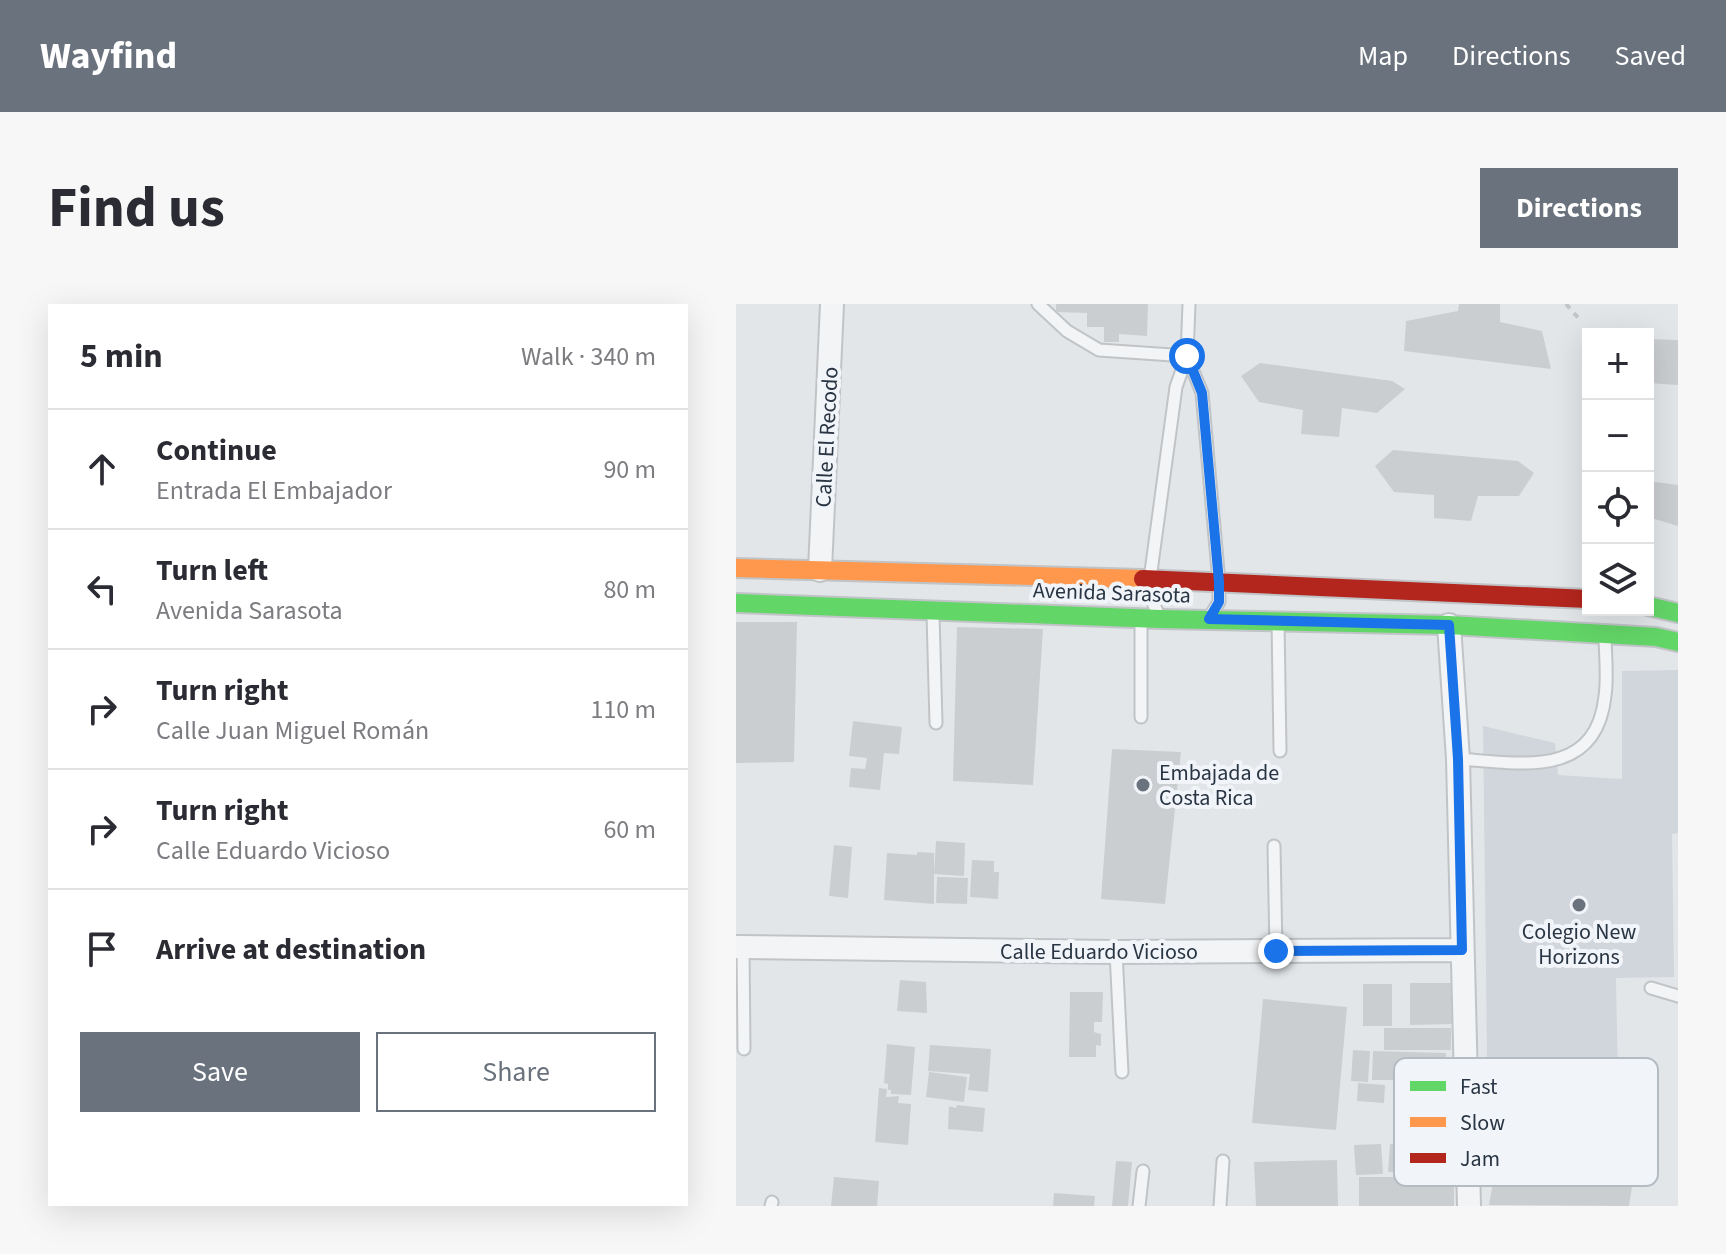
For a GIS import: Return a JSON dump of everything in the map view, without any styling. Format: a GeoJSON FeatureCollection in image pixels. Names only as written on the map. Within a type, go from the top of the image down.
{"type":"FeatureCollection","features":[{"type":"Feature","properties":{"kind":"main road","name":"Avenida Sarasota"},"geometry":{"type":"LineString","coordinates":[[736,568],[1150,579],[1582,598]]}},
{"type":"Feature","properties":{"kind":"main road","name":"Avenida Sarasota"},"geometry":{"type":"LineString","coordinates":[[736,603],[1449,625],[1656,637],[1678,642]]}},
{"type":"Feature","properties":{"kind":"main road"},"geometry":{"type":"LineString","coordinates":[[1654,607],[1678,613]]}},
{"type":"Feature","properties":{"kind":"street","name":"Calle El Recodo"},"geometry":{"type":"LineString","coordinates":[[820,570],[832,304]]}},
{"type":"Feature","properties":{"kind":"street"},"geometry":{"type":"LineString","coordinates":[[1449,625],[1458,759],[1465,1058]]}},
{"type":"Feature","properties":{"kind":"street","name":"Calle Eduardo Vicioso"},"geometry":{"type":"LineString","coordinates":[[740,947],[1116,952],[1462,950]]}},
{"type":"Feature","properties":{"kind":"street"},"geometry":{"type":"LineString","coordinates":[[1468,1186],[1469,1206]]}},
{"type":"Feature","properties":{"kind":"lane"},"geometry":{"type":"LineString","coordinates":[[1038,304],[1067,331],[1099,350],[1187,356]]}},
{"type":"Feature","properties":{"kind":"lane"},"geometry":{"type":"LineString","coordinates":[[1141,717],[1152,600],[1150,579],[1176,387],[1187,356],[1189,304]]}},
{"type":"Feature","properties":{"kind":"lane"},"geometry":{"type":"LineString","coordinates":[[1187,356],[1202,393],[1219,582],[1219,602],[1209,619]]}},
{"type":"Feature","properties":{"kind":"lane"},"geometry":{"type":"LineString","coordinates":[[933,609],[936,723]]}},
{"type":"Feature","properties":{"kind":"lane"},"geometry":{"type":"LineString","coordinates":[[1278,621],[1280,751]]}},
{"type":"Feature","properties":{"kind":"lane"},"geometry":{"type":"LineString","coordinates":[[1458,759],[1539,764],[1560,760],[1582,748],[1592,738],[1605,697],[1605,634]]}},
{"type":"Feature","properties":{"kind":"lane"},"geometry":{"type":"LineString","coordinates":[[1274,846],[1276,951]]}},
{"type":"Feature","properties":{"kind":"lane"},"geometry":{"type":"LineString","coordinates":[[740,947],[744,1049]]}},
{"type":"Feature","properties":{"kind":"lane"},"geometry":{"type":"LineString","coordinates":[[1116,952],[1122,1072]]}},
{"type":"Feature","properties":{"kind":"lane"},"geometry":{"type":"LineString","coordinates":[[1651,988],[1678,996]]}},
{"type":"Feature","properties":{"kind":"lane"},"geometry":{"type":"LineString","coordinates":[[1220,1206],[1223,1161]]}},
{"type":"Feature","properties":{"kind":"lane"},"geometry":{"type":"LineString","coordinates":[[1139,1206],[1143,1171]]}},
{"type":"Feature","properties":{"kind":"path"},"geometry":{"type":"LineString","coordinates":[[1566,304],[1580,320]]}},
{"type":"Feature","properties":{"kind":"shaded area","name":"Colegio New Horizons"},"geometry":{"type":"Polygon","coordinates":[[[1678,670],[1678,833],[1672,834],[1674,977],[1616,978],[1618,1058],[1487,1058],[1483,726],[1555,743],[1558,775],[1622,779],[1622,671],[1678,670]]]}},
{"type":"Feature","properties":{"kind":"building"},"geometry":{"type":"Polygon","coordinates":[[[1056,304],[1148,304],[1147,336],[1119,334],[1119,342],[1104,342],[1104,327],[1087,327],[1087,313],[1056,312],[1056,304]]]}},
{"type":"Feature","properties":{"kind":"building"},"geometry":{"type":"Polygon","coordinates":[[[1459,304],[1500,304],[1500,322],[1542,331],[1551,369],[1404,351],[1406,321],[1458,311],[1459,304]]]}},
{"type":"Feature","properties":{"kind":"building"},"geometry":{"type":"Polygon","coordinates":[[[1654,339],[1678,340],[1678,385],[1654,383],[1654,339]]]}},
{"type":"Feature","properties":{"kind":"building"},"geometry":{"type":"Polygon","coordinates":[[[1260,363],[1392,381],[1405,389],[1377,413],[1342,408],[1339,437],[1301,434],[1303,410],[1259,402],[1241,376],[1260,363]]]}},
{"type":"Feature","properties":{"kind":"building"},"geometry":{"type":"Polygon","coordinates":[[[1393,450],[1518,461],[1534,473],[1519,496],[1478,496],[1471,521],[1434,518],[1434,495],[1394,492],[1375,466],[1393,450]]]}},
{"type":"Feature","properties":{"kind":"building"},"geometry":{"type":"Polygon","coordinates":[[[1654,482],[1678,485],[1678,526],[1654,519],[1654,482]]]}},
{"type":"Feature","properties":{"kind":"building"},"geometry":{"type":"Polygon","coordinates":[[[736,622],[797,622],[794,762],[736,763],[736,622]]]}},
{"type":"Feature","properties":{"kind":"building"},"geometry":{"type":"Polygon","coordinates":[[[957,627],[1043,629],[1033,785],[953,781],[957,627]]]}},
{"type":"Feature","properties":{"kind":"building"},"geometry":{"type":"Polygon","coordinates":[[[853,721],[902,727],[899,754],[884,753],[880,790],[849,787],[851,768],[865,769],[867,758],[849,756],[853,721]]]}},
{"type":"Feature","properties":{"kind":"building"},"geometry":{"type":"Polygon","coordinates":[[[1112,749],[1181,752],[1165,904],[1101,899],[1112,749]]]}},
{"type":"Feature","properties":{"kind":"building"},"geometry":{"type":"Polygon","coordinates":[[[936,841],[965,843],[964,876],[934,874],[936,841]]]}},
{"type":"Feature","properties":{"kind":"building"},"geometry":{"type":"Polygon","coordinates":[[[834,845],[852,847],[848,898],[829,896],[834,845]]]}},
{"type":"Feature","properties":{"kind":"building"},"geometry":{"type":"Polygon","coordinates":[[[917,852],[934,853],[934,904],[884,900],[887,853],[917,855],[917,852]]]}},
{"type":"Feature","properties":{"kind":"building"},"geometry":{"type":"Polygon","coordinates":[[[972,860],[994,861],[994,872],[999,872],[998,899],[970,897],[972,860]]]}},
{"type":"Feature","properties":{"kind":"building"},"geometry":{"type":"Polygon","coordinates":[[[937,877],[968,878],[967,904],[936,903],[937,877]]]}},
{"type":"Feature","properties":{"kind":"building"},"geometry":{"type":"Polygon","coordinates":[[[900,980],[926,982],[927,1013],[897,1011],[900,980]]]}},
{"type":"Feature","properties":{"kind":"building"},"geometry":{"type":"Polygon","coordinates":[[[1410,983],[1454,983],[1454,1024],[1410,1025],[1410,983]]]}},
{"type":"Feature","properties":{"kind":"building"},"geometry":{"type":"Polygon","coordinates":[[[1363,984],[1392,984],[1392,1026],[1363,1026],[1363,984]]]}},
{"type":"Feature","properties":{"kind":"building"},"geometry":{"type":"Polygon","coordinates":[[[1070,992],[1103,992],[1102,1022],[1094,1022],[1094,1032],[1101,1034],[1101,1046],[1096,1045],[1096,1057],[1069,1057],[1070,992]]]}},
{"type":"Feature","properties":{"kind":"building"},"geometry":{"type":"Polygon","coordinates":[[[1263,999],[1347,1007],[1336,1130],[1252,1123],[1263,999]]]}},
{"type":"Feature","properties":{"kind":"building"},"geometry":{"type":"Polygon","coordinates":[[[1384,1028],[1451,1028],[1451,1050],[1384,1050],[1384,1028]]]}},
{"type":"Feature","properties":{"kind":"building"},"geometry":{"type":"Polygon","coordinates":[[[887,1044],[915,1047],[911,1095],[891,1094],[888,1084],[884,1083],[887,1044]]]}},
{"type":"Feature","properties":{"kind":"building"},"geometry":{"type":"Polygon","coordinates":[[[930,1045],[991,1049],[988,1092],[968,1090],[970,1074],[928,1071],[930,1045]]]}},
{"type":"Feature","properties":{"kind":"building"},"geometry":{"type":"Polygon","coordinates":[[[1353,1050],[1370,1051],[1368,1082],[1351,1081],[1353,1050]]]}},
{"type":"Feature","properties":{"kind":"building"},"geometry":{"type":"Polygon","coordinates":[[[1373,1051],[1446,1053],[1446,1058],[1394,1058],[1394,1080],[1372,1080],[1373,1051]]]}},
{"type":"Feature","properties":{"kind":"building"},"geometry":{"type":"Polygon","coordinates":[[[929,1072],[967,1077],[964,1102],[926,1097],[929,1072]]]}},
{"type":"Feature","properties":{"kind":"building"},"geometry":{"type":"Polygon","coordinates":[[[1358,1083],[1385,1085],[1384,1103],[1357,1101],[1358,1083]]]}},
{"type":"Feature","properties":{"kind":"building"},"geometry":{"type":"Polygon","coordinates":[[[879,1088],[887,1089],[886,1097],[899,1096],[898,1103],[911,1104],[908,1145],[875,1142],[879,1088]]]}},
{"type":"Feature","properties":{"kind":"building"},"geometry":{"type":"Polygon","coordinates":[[[957,1105],[985,1108],[983,1132],[948,1129],[949,1106],[956,1108],[957,1105]]]}},
{"type":"Feature","properties":{"kind":"building"},"geometry":{"type":"Polygon","coordinates":[[[1381,1144],[1383,1174],[1356,1175],[1354,1145],[1381,1144]]]}},
{"type":"Feature","properties":{"kind":"building"},"geometry":{"type":"Polygon","coordinates":[[[1390,1144],[1394,1144],[1394,1172],[1388,1172],[1390,1144]]]}},
{"type":"Feature","properties":{"kind":"building"},"geometry":{"type":"Polygon","coordinates":[[[1337,1160],[1338,1206],[1256,1206],[1254,1162],[1337,1160]]]}},
{"type":"Feature","properties":{"kind":"building"},"geometry":{"type":"Polygon","coordinates":[[[1116,1161],[1132,1162],[1128,1206],[1112,1206],[1116,1161]]]}},
{"type":"Feature","properties":{"kind":"building"},"geometry":{"type":"Polygon","coordinates":[[[834,1177],[879,1181],[877,1206],[831,1206],[834,1177]]]}},
{"type":"Feature","properties":{"kind":"building"},"geometry":{"type":"Polygon","coordinates":[[[1359,1177],[1394,1177],[1394,1186],[1454,1186],[1454,1206],[1359,1206],[1359,1177]]]}},
{"type":"Feature","properties":{"kind":"building"},"geometry":{"type":"Polygon","coordinates":[[[1492,1186],[1632,1187],[1629,1206],[1489,1205],[1492,1186]]]}},
{"type":"Feature","properties":{"kind":"building"},"geometry":{"type":"Polygon","coordinates":[[[1054,1193],[1095,1196],[1094,1206],[1053,1206],[1054,1193]]]}},
{"type":"Feature","properties":{"kind":"traffic: fast"},"geometry":{"type":"LineString","coordinates":[[736,603],[1160,619],[1449,625],[1656,637],[1678,642]]}},
{"type":"Feature","properties":{"kind":"traffic: fast"},"geometry":{"type":"LineString","coordinates":[[1654,607],[1678,613]]}},
{"type":"Feature","properties":{"kind":"traffic: slow"},"geometry":{"type":"LineString","coordinates":[[736,568],[1143,579]]}},
{"type":"Feature","properties":{"kind":"traffic: jam"},"geometry":{"type":"LineString","coordinates":[[1143,579],[1582,599]]}},
{"type":"Feature","properties":{"kind":"place","name":"Embajada de Costa Rica"},"geometry":{"type":"Point","coordinates":[1143,785]}},
{"type":"Feature","properties":{"kind":"place","name":"Colegio New Horizons"},"geometry":{"type":"Point","coordinates":[1579,905]}},
{"type":"Feature","properties":{"kind":"route"},"geometry":{"type":"LineString","coordinates":[[1187,356],[1202,393],[1219,582],[1219,602],[1209,619],[1449,625],[1458,759],[1462,950],[1276,951]]}}]}
